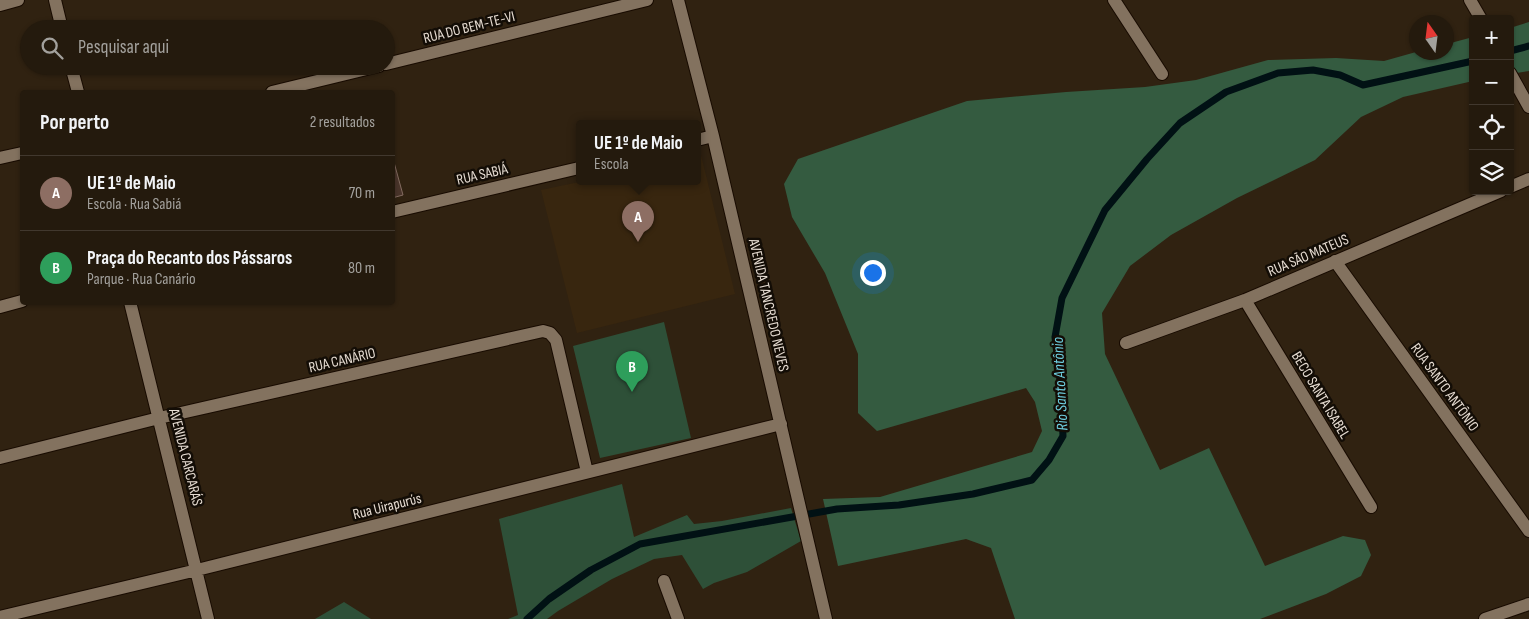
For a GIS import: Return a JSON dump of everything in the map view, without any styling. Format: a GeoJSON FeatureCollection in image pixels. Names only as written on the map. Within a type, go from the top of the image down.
{"type":"FeatureCollection","features":[{"type":"Feature","properties":{"kind":"street"},"geometry":{"type":"LineString","coordinates":[[0,5],[18,0]]}},
{"type":"Feature","properties":{"kind":"street"},"geometry":{"type":"LineString","coordinates":[[55,0],[60,20]]}},
{"type":"Feature","properties":{"kind":"street","name":"RUA DO BEM-TE-VI"},"geometry":{"type":"LineString","coordinates":[[395,62],[647,0]]}},
{"type":"Feature","properties":{"kind":"street","name":"AVENIDA TANCREDO NEVES"},"geometry":{"type":"LineString","coordinates":[[678,0],[713,136],[826,619]]}},
{"type":"Feature","properties":{"kind":"street"},"geometry":{"type":"LineString","coordinates":[[1114,0],[1162,74]]}},
{"type":"Feature","properties":{"kind":"street"},"geometry":{"type":"LineString","coordinates":[[1470,0],[1478,15]]}},
{"type":"Feature","properties":{"kind":"street"},"geometry":{"type":"LineString","coordinates":[[73,75],[77,90]]}},
{"type":"Feature","properties":{"kind":"street"},"geometry":{"type":"LineString","coordinates":[[280,90],[341,75]]}},
{"type":"Feature","properties":{"kind":"street"},"geometry":{"type":"LineString","coordinates":[[1514,81],[1529,107]]}},
{"type":"Feature","properties":{"kind":"street"},"geometry":{"type":"LineString","coordinates":[[701,139],[713,136]]}},
{"type":"Feature","properties":{"kind":"street"},"geometry":{"type":"LineString","coordinates":[[0,158],[20,153]]}},
{"type":"Feature","properties":{"kind":"street","name":"RUA SABIÁ"},"geometry":{"type":"LineString","coordinates":[[395,211],[576,169]]}},
{"type":"Feature","properties":{"kind":"street"},"geometry":{"type":"LineString","coordinates":[[1514,185],[1529,179]]}},
{"type":"Feature","properties":{"kind":"street","name":"RUA SÃO MATEUS"},"geometry":{"type":"LineString","coordinates":[[1126,342],[1244,300],[1492,195]]}},
{"type":"Feature","properties":{"kind":"street","name":"RUA SANTO ANTÔNIO"},"geometry":{"type":"LineString","coordinates":[[1335,261],[1529,531]]}},
{"type":"Feature","properties":{"kind":"street","name":"BECO SANTA ISABEL"},"geometry":{"type":"LineString","coordinates":[[1244,300],[1371,507]]}},
{"type":"Feature","properties":{"kind":"street"},"geometry":{"type":"LineString","coordinates":[[0,307],[20,302]]}},
{"type":"Feature","properties":{"kind":"street","name":"AVENIDA CARCARÁS"},"geometry":{"type":"LineString","coordinates":[[131,305],[208,619]]}},
{"type":"Feature","properties":{"kind":"street","name":"RUA CANÁRIO"},"geometry":{"type":"LineString","coordinates":[[0,458],[159,418],[543,331],[550,333],[556,340],[587,472]]}},
{"type":"Feature","properties":{"kind":"street","name":"Rua Uirapurύs"},"geometry":{"type":"LineString","coordinates":[[0,617],[197,570],[781,424]]}},
{"type":"Feature","properties":{"kind":"street"},"geometry":{"type":"LineString","coordinates":[[664,580],[678,619]]}},
{"type":"Feature","properties":{"kind":"street"},"geometry":{"type":"LineString","coordinates":[[1485,619],[1529,604]]}},
{"type":"Feature","properties":{"kind":"shaded area"},"geometry":{"type":"Polygon","coordinates":[[[701,155],[735,294],[577,333],[541,190],[576,183],[576,185],[701,185],[701,155]]]}},
{"type":"Feature","properties":{"kind":"green space"},"geometry":{"type":"Polygon","coordinates":[[[1529,22],[1529,71],[1514,73],[1514,27],[1529,22]]]}},
{"type":"Feature","properties":{"kind":"green space"},"geometry":{"type":"Polygon","coordinates":[[[1469,38],[1469,82],[1403,97],[1361,117],[1315,160],[1237,198],[1171,235],[1130,266],[1102,313],[1105,354],[1160,470],[1209,448],[1265,566],[1343,536],[1365,540],[1371,555],[1361,576],[1326,594],[1260,619],[1015,619],[991,548],[966,539],[838,566],[823,499],[880,497],[1032,452],[1042,431],[1035,402],[1026,388],[877,431],[858,413],[858,354],[825,273],[792,217],[784,184],[798,159],[967,101],[1145,87],[1196,80],[1268,60],[1336,58],[1384,61],[1409,54],[1409,60],[1454,60],[1454,42],[1469,38]]]}},
{"type":"Feature","properties":{"kind":"green space"},"geometry":{"type":"Polygon","coordinates":[[[664,322],[691,438],[600,458],[573,346],[664,322]]]}},
{"type":"Feature","properties":{"kind":"green space"},"geometry":{"type":"Polygon","coordinates":[[[622,484],[634,537],[687,515],[694,524],[722,521],[791,508],[801,541],[747,572],[714,583],[703,589],[682,555],[654,559],[612,579],[547,619],[508,619],[518,615],[499,519],[622,484]]]}},
{"type":"Feature","properties":{"kind":"green space"},"geometry":{"type":"Polygon","coordinates":[[[344,602],[371,619],[315,619],[344,602]]]}},
{"type":"Feature","properties":{"kind":"building"},"geometry":{"type":"Polygon","coordinates":[[[395,166],[403,195],[395,197],[395,166]]]}},
{"type":"Feature","properties":{"kind":"waterway","name":"Rio Santo Antônio"},"geometry":{"type":"LineString","coordinates":[[1514,50],[1529,46]]}},
{"type":"Feature","properties":{"kind":"waterway","name":"Rio Santo Antônio"},"geometry":{"type":"LineString","coordinates":[[527,619],[549,599],[591,570],[640,544],[837,509],[899,505],[973,494],[1032,480],[1049,460],[1063,436],[1061,389],[1055,337],[1062,298],[1105,210],[1180,123],[1226,92],[1278,73],[1313,70],[1340,75],[1363,85],[1469,62]]}},
{"type":"Feature","properties":{"kind":"place","name":"UE 1º de Maio"},"geometry":{"type":"Point","coordinates":[638,242]}},
{"type":"Feature","properties":{"kind":"place","name":"Praça do Recanto dos Pássaros"},"geometry":{"type":"Point","coordinates":[632,392]}}]}
